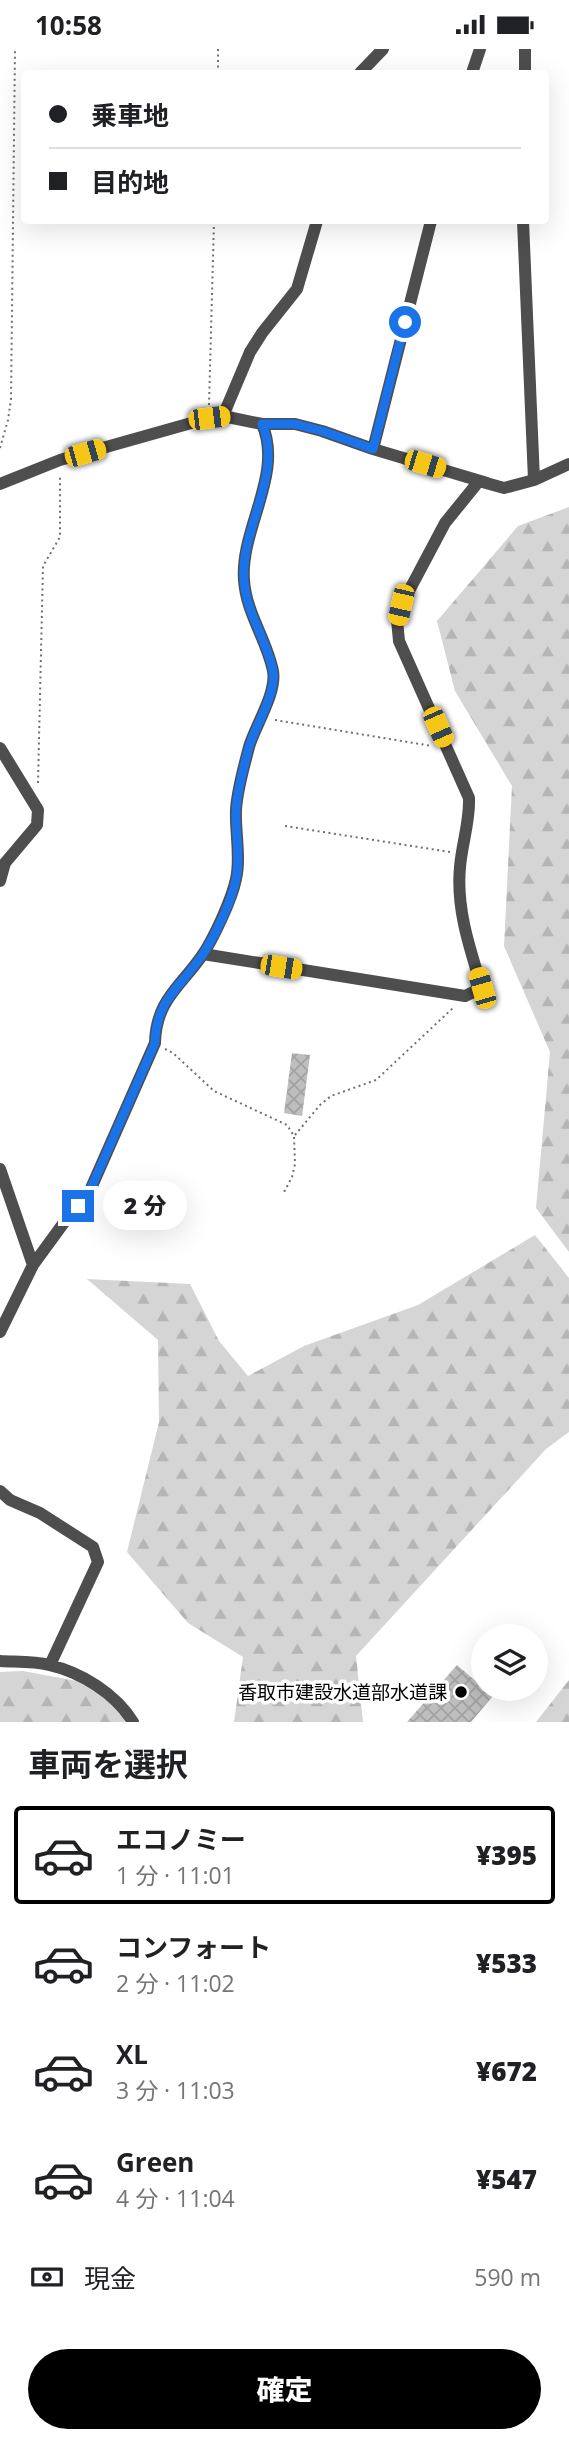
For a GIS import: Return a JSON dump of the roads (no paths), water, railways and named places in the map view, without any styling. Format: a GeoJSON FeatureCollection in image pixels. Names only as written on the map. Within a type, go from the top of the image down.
{"type":"FeatureCollection","features":[{"type":"Feature","properties":{"kind":"street"},"geometry":{"type":"LineString","coordinates":[[363,70],[383,49]]}},
{"type":"Feature","properties":{"kind":"street"},"geometry":{"type":"LineString","coordinates":[[473,70],[480,49]]}},
{"type":"Feature","properties":{"kind":"street"},"geometry":{"type":"LineString","coordinates":[[524,70],[525,49]]}},
{"type":"Feature","properties":{"kind":"street"},"geometry":{"type":"LineString","coordinates":[[223,416],[250,352],[298,289],[316,224]]}},
{"type":"Feature","properties":{"kind":"street"},"geometry":{"type":"LineString","coordinates":[[373,449],[430,224]]}},
{"type":"Feature","properties":{"kind":"street"},"geometry":{"type":"LineString","coordinates":[[523,224],[534,480]]}},
{"type":"Feature","properties":{"kind":"street"},"geometry":{"type":"LineString","coordinates":[[0,484],[60,460],[223,416],[262,424],[295,424],[504,488]]}},
{"type":"Feature","properties":{"kind":"street"},"geometry":{"type":"LineString","coordinates":[[0,1332],[33,1265],[68,1217],[88,1195],[155,1043],[155,1025],[161,1008],[203,954],[237,878],[236,807],[250,745],[271,689],[273,673],[250,613],[243,580],[246,552],[267,464],[268,438],[262,424]]}},
{"type":"Feature","properties":{"kind":"street"},"geometry":{"type":"LineString","coordinates":[[203,954],[465,996],[482,988],[463,924],[460,868],[470,814],[470,797],[399,641],[397,620],[401,605],[445,523],[479,481],[504,488],[534,480],[569,464]]}},
{"type":"Feature","properties":{"kind":"street"},"geometry":{"type":"LineString","coordinates":[[0,748],[38,810],[37,825],[5,863],[0,881]]}},
{"type":"Feature","properties":{"kind":"street"},"geometry":{"type":"LineString","coordinates":[[0,1169],[33,1265]]}},
{"type":"Feature","properties":{"kind":"street"},"geometry":{"type":"LineString","coordinates":[[0,1491],[10,1500],[40,1513],[93,1547],[99,1562],[50,1665]]}},
{"type":"Feature","properties":{"kind":"street"},"geometry":{"type":"LineString","coordinates":[[0,1661],[50,1665],[100,1688],[122,1706],[133,1722]]}},
{"type":"Feature","properties":{"kind":"place","name":"香取市建設水道部水道課"},"geometry":{"type":"Point","coordinates":[461,1692]}}]}
